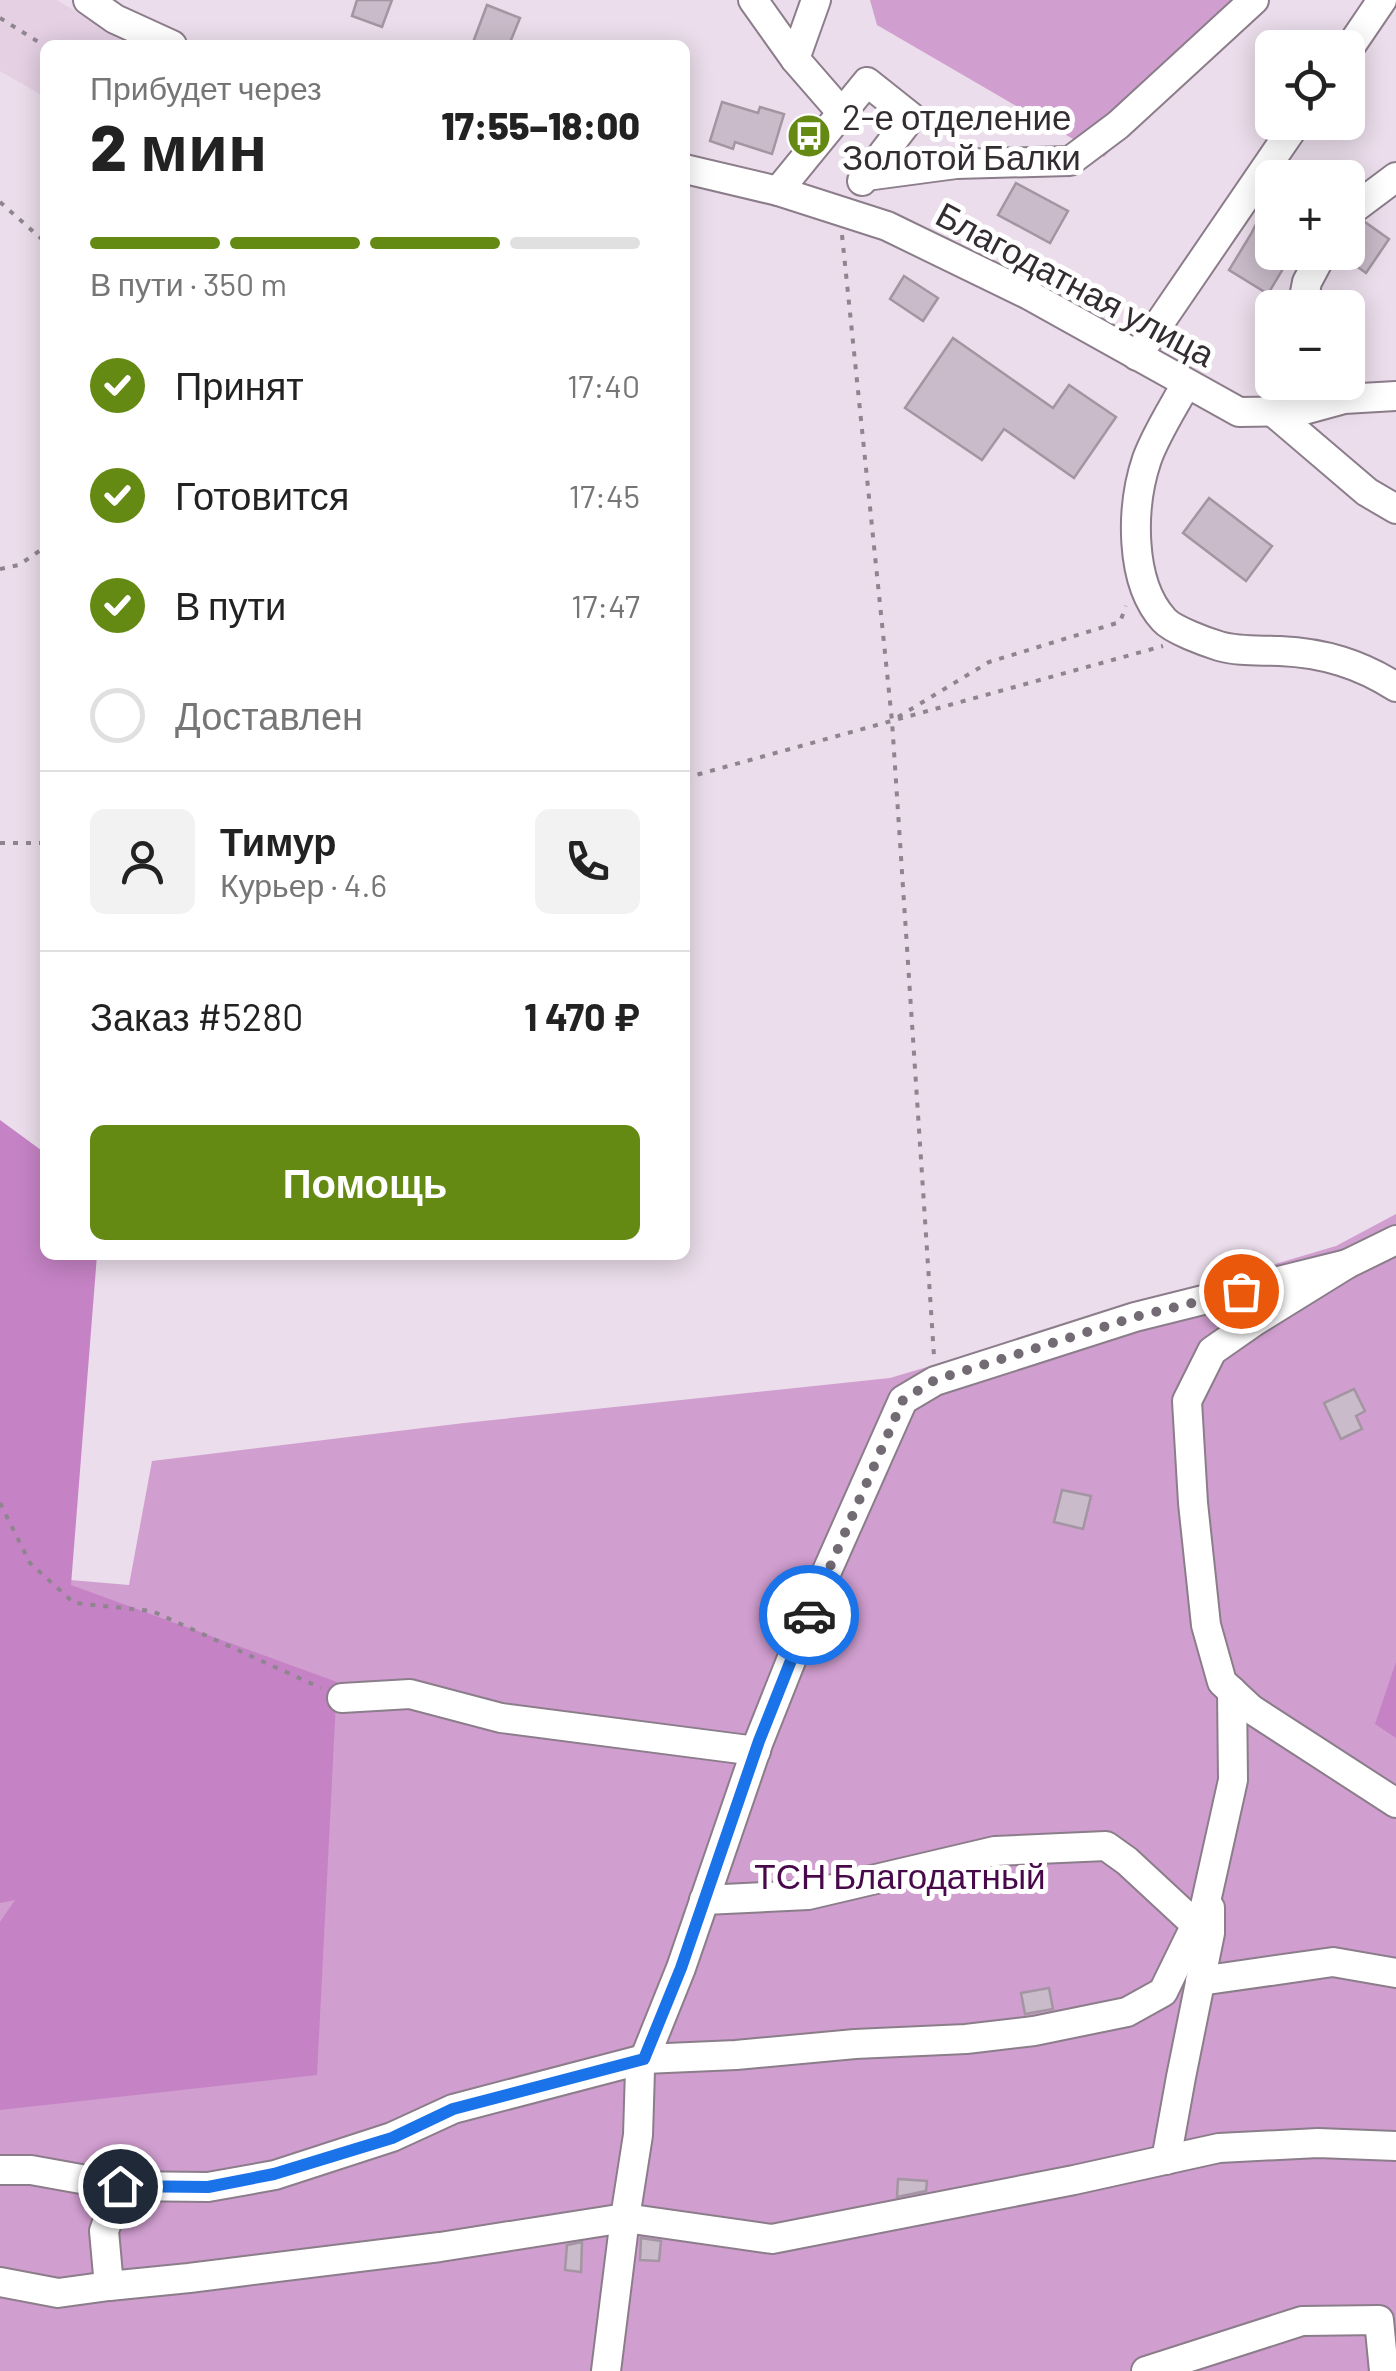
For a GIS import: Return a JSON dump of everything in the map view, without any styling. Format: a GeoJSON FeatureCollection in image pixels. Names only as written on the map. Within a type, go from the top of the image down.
{"type":"FeatureCollection","features":[{"type":"Feature","properties":{"kind":"street"},"geometry":{"type":"LineString","coordinates":[[88,0],[115,19],[161,40]]}},
{"type":"Feature","properties":{"kind":"street"},"geometry":{"type":"LineString","coordinates":[[753,0],[795,59],[842,114]]}},
{"type":"Feature","properties":{"kind":"street"},"geometry":{"type":"LineString","coordinates":[[795,59],[816,0]]}},
{"type":"Feature","properties":{"kind":"street"},"geometry":{"type":"LineString","coordinates":[[866,176],[956,164],[1070,161],[1118,125],[1254,0]]}},
{"type":"Feature","properties":{"kind":"street"},"geometry":{"type":"LineString","coordinates":[[1362,30],[1382,0]]}},
{"type":"Feature","properties":{"kind":"street"},"geometry":{"type":"LineString","coordinates":[[778,191],[867,82],[911,117],[840,210]]}},
{"type":"Feature","properties":{"kind":"street"},"geometry":{"type":"LineString","coordinates":[[1136,356],[1285,140]]}},
{"type":"Feature","properties":{"kind":"street","name":"Благодатная улица"},"geometry":{"type":"LineString","coordinates":[[690,169],[778,191],[888,226],[1029,295],[1239,412],[1300,411],[1344,399],[1396,396]]}},
{"type":"Feature","properties":{"kind":"street"},"geometry":{"type":"LineString","coordinates":[[1365,198],[1396,177]]}},
{"type":"Feature","properties":{"kind":"street"},"geometry":{"type":"LineString","coordinates":[[1186,384],[1148,458],[1134,522],[1148,597],[1166,624],[1220,646],[1314,653],[1352,663],[1396,687]]}},
{"type":"Feature","properties":{"kind":"street"},"geometry":{"type":"LineString","coordinates":[[1278,400],[1272,411],[1367,492],[1396,509]]}},
{"type":"Feature","properties":{"kind":"street"},"geometry":{"type":"LineString","coordinates":[[1396,1240],[1347,1264],[1212,1350],[1187,1401],[1206,1625],[1222,1682],[1251,1709],[1396,1803]]}},
{"type":"Feature","properties":{"kind":"street"},"geometry":{"type":"LineString","coordinates":[[606,2371],[638,2135],[640,2070],[681,1968],[756,1751],[824,1580],[903,1400],[935,1380],[1135,1317],[1347,1264]]}},
{"type":"Feature","properties":{"kind":"street"},"geometry":{"type":"LineString","coordinates":[[0,2170],[31,2170],[120,2186],[208,2187],[274,2174],[392,2138],[453,2109],[644,2059],[966,2039],[1034,2031],[1127,2012],[1163,1992],[1205,1906],[1232,1780],[1232,1691]]}},
{"type":"Feature","properties":{"kind":"street"},"geometry":{"type":"LineString","coordinates":[[342,1698],[410,1694],[501,1718],[756,1751]]}},
{"type":"Feature","properties":{"kind":"street"},"geometry":{"type":"LineString","coordinates":[[704,1900],[808,1894],[995,1851],[1106,1846],[1196,1925]]}},
{"type":"Feature","properties":{"kind":"street"},"geometry":{"type":"LineString","coordinates":[[1166,2160],[1210,1933],[1210,1886]]}},
{"type":"Feature","properties":{"kind":"street"},"geometry":{"type":"LineString","coordinates":[[1200,1980],[1334,1962],[1396,1973]]}},
{"type":"Feature","properties":{"kind":"street"},"geometry":{"type":"LineString","coordinates":[[0,2282],[58,2293],[440,2247],[625,2218],[772,2239],[1219,2148],[1318,2143],[1396,2146]]}},
{"type":"Feature","properties":{"kind":"street"},"geometry":{"type":"LineString","coordinates":[[109,2286],[104,2231],[120,2186]]}},
{"type":"Feature","properties":{"kind":"street"},"geometry":{"type":"LineString","coordinates":[[1146,2371],[1302,2321],[1379,2320],[1384,2371]]}},
{"type":"Feature","properties":{"kind":"path"},"geometry":{"type":"LineString","coordinates":[[0,18],[40,43]]}},
{"type":"Feature","properties":{"kind":"path"},"geometry":{"type":"LineString","coordinates":[[0,202],[40,238]]}},
{"type":"Feature","properties":{"kind":"path"},"geometry":{"type":"LineString","coordinates":[[840,210],[892,721],[935,1380]]}},
{"type":"Feature","properties":{"kind":"path"},"geometry":{"type":"LineString","coordinates":[[0,568],[19,565],[40,551]]}},
{"type":"Feature","properties":{"kind":"path"},"geometry":{"type":"LineString","coordinates":[[892,721],[989,662],[1120,622],[1127,605]]}},
{"type":"Feature","properties":{"kind":"path"},"geometry":{"type":"LineString","coordinates":[[690,777],[1196,637]]}},
{"type":"Feature","properties":{"kind":"path"},"geometry":{"type":"LineString","coordinates":[[0,842],[40,844]]}},
{"type":"Feature","properties":{"kind":"path"},"geometry":{"type":"LineString","coordinates":[[0,1503],[30,1562],[74,1603],[152,1611],[342,1698]]}},
{"type":"Feature","properties":{"kind":"shaded area"},"geometry":{"type":"Polygon","coordinates":[[[0,0],[57,0],[121,40],[40,40],[40,94],[0,71],[0,0]]]}},
{"type":"Feature","properties":{"kind":"shaded area"},"geometry":{"type":"Polygon","coordinates":[[[0,1120],[40,1149],[40,1260],[97,1260],[71,1585],[337,1682],[317,2075],[0,2110],[0,1922],[15,1900],[0,1903],[0,1120]]]}},
{"type":"Feature","properties":{"kind":"shaded area"},"geometry":{"type":"Polygon","coordinates":[[[1396,1662],[1396,1738],[1375,1724],[1396,1662]]]}},
{"type":"Feature","properties":{"kind":"green space"},"geometry":{"type":"Polygon","coordinates":[[[870,0],[1250,0],[1104,157],[877,25],[870,0]]]}},
{"type":"Feature","properties":{"kind":"green space","name":"ТСН Благодатный"},"geometry":{"type":"Polygon","coordinates":[[[1396,1214],[1396,2371],[0,2371],[0,1574],[129,1585],[152,1461],[890,1378],[1336,1246],[1396,1214]]]}},
{"type":"Feature","properties":{"kind":"building"},"geometry":{"type":"Polygon","coordinates":[[[357,0],[392,0],[382,27],[352,16],[357,0]]]}},
{"type":"Feature","properties":{"kind":"building"},"geometry":{"type":"Polygon","coordinates":[[[487,5],[520,18],[511,40],[474,40],[487,5]]]}},
{"type":"Feature","properties":{"kind":"building"},"geometry":{"type":"Polygon","coordinates":[[[722,102],[758,113],[760,107],[784,114],[772,154],[735,142],[733,149],[710,141],[722,102]]]}},
{"type":"Feature","properties":{"kind":"building"},"geometry":{"type":"Polygon","coordinates":[[[1016,183],[1068,211],[1050,243],[998,215],[1016,183]]]}},
{"type":"Feature","properties":{"kind":"building"},"geometry":{"type":"Polygon","coordinates":[[[1365,222],[1389,239],[1366,273],[1362,270],[1365,270],[1365,222]]]}},
{"type":"Feature","properties":{"kind":"building"},"geometry":{"type":"Polygon","coordinates":[[[1255,226],[1255,270],[1282,270],[1270,290],[1262,290],[1229,270],[1255,226]]]}},
{"type":"Feature","properties":{"kind":"building"},"geometry":{"type":"Polygon","coordinates":[[[904,276],[938,298],[923,321],[890,299],[904,276]]]}},
{"type":"Feature","properties":{"kind":"building"},"geometry":{"type":"Polygon","coordinates":[[[953,338],[1053,408],[1069,385],[1116,417],[1074,478],[1004,429],[982,460],[905,408],[953,338]]]}},
{"type":"Feature","properties":{"kind":"building"},"geometry":{"type":"Polygon","coordinates":[[[1209,498],[1272,546],[1246,581],[1183,533],[1209,498]]]}},
{"type":"Feature","properties":{"kind":"building"},"geometry":{"type":"Polygon","coordinates":[[[1354,1389],[1365,1411],[1356,1416],[1362,1429],[1341,1439],[1324,1403],[1354,1389]]]}},
{"type":"Feature","properties":{"kind":"building"},"geometry":{"type":"Polygon","coordinates":[[[1062,1490],[1091,1496],[1083,1529],[1054,1522],[1062,1490]]]}},
{"type":"Feature","properties":{"kind":"building"},"geometry":{"type":"Polygon","coordinates":[[[1049,1988],[1053,2009],[1025,2014],[1021,1993],[1049,1988]]]}},
{"type":"Feature","properties":{"kind":"building"},"geometry":{"type":"Polygon","coordinates":[[[898,2179],[927,2181],[926,2191],[897,2197],[898,2179]]]}},
{"type":"Feature","properties":{"kind":"building"},"geometry":{"type":"Polygon","coordinates":[[[641,2238],[661,2241],[659,2261],[640,2260],[641,2238]]]}},
{"type":"Feature","properties":{"kind":"building"},"geometry":{"type":"Polygon","coordinates":[[[582,2242],[581,2272],[565,2270],[567,2245],[582,2242]]]}},
{"type":"Feature","properties":{"kind":"way so far"},"geometry":{"type":"LineString","coordinates":[[809,1615],[903,1400],[935,1380],[1135,1317],[1241,1291]]}},
{"type":"Feature","properties":{"kind":"place","name":"2-е отделение Золотой Балки"},"geometry":{"type":"Point","coordinates":[809,136]}},
{"type":"Feature","properties":{"kind":"route"},"geometry":{"type":"LineString","coordinates":[[120,2186],[208,2187],[274,2174],[392,2138],[453,2109],[644,2059],[809,1615]]}}]}
